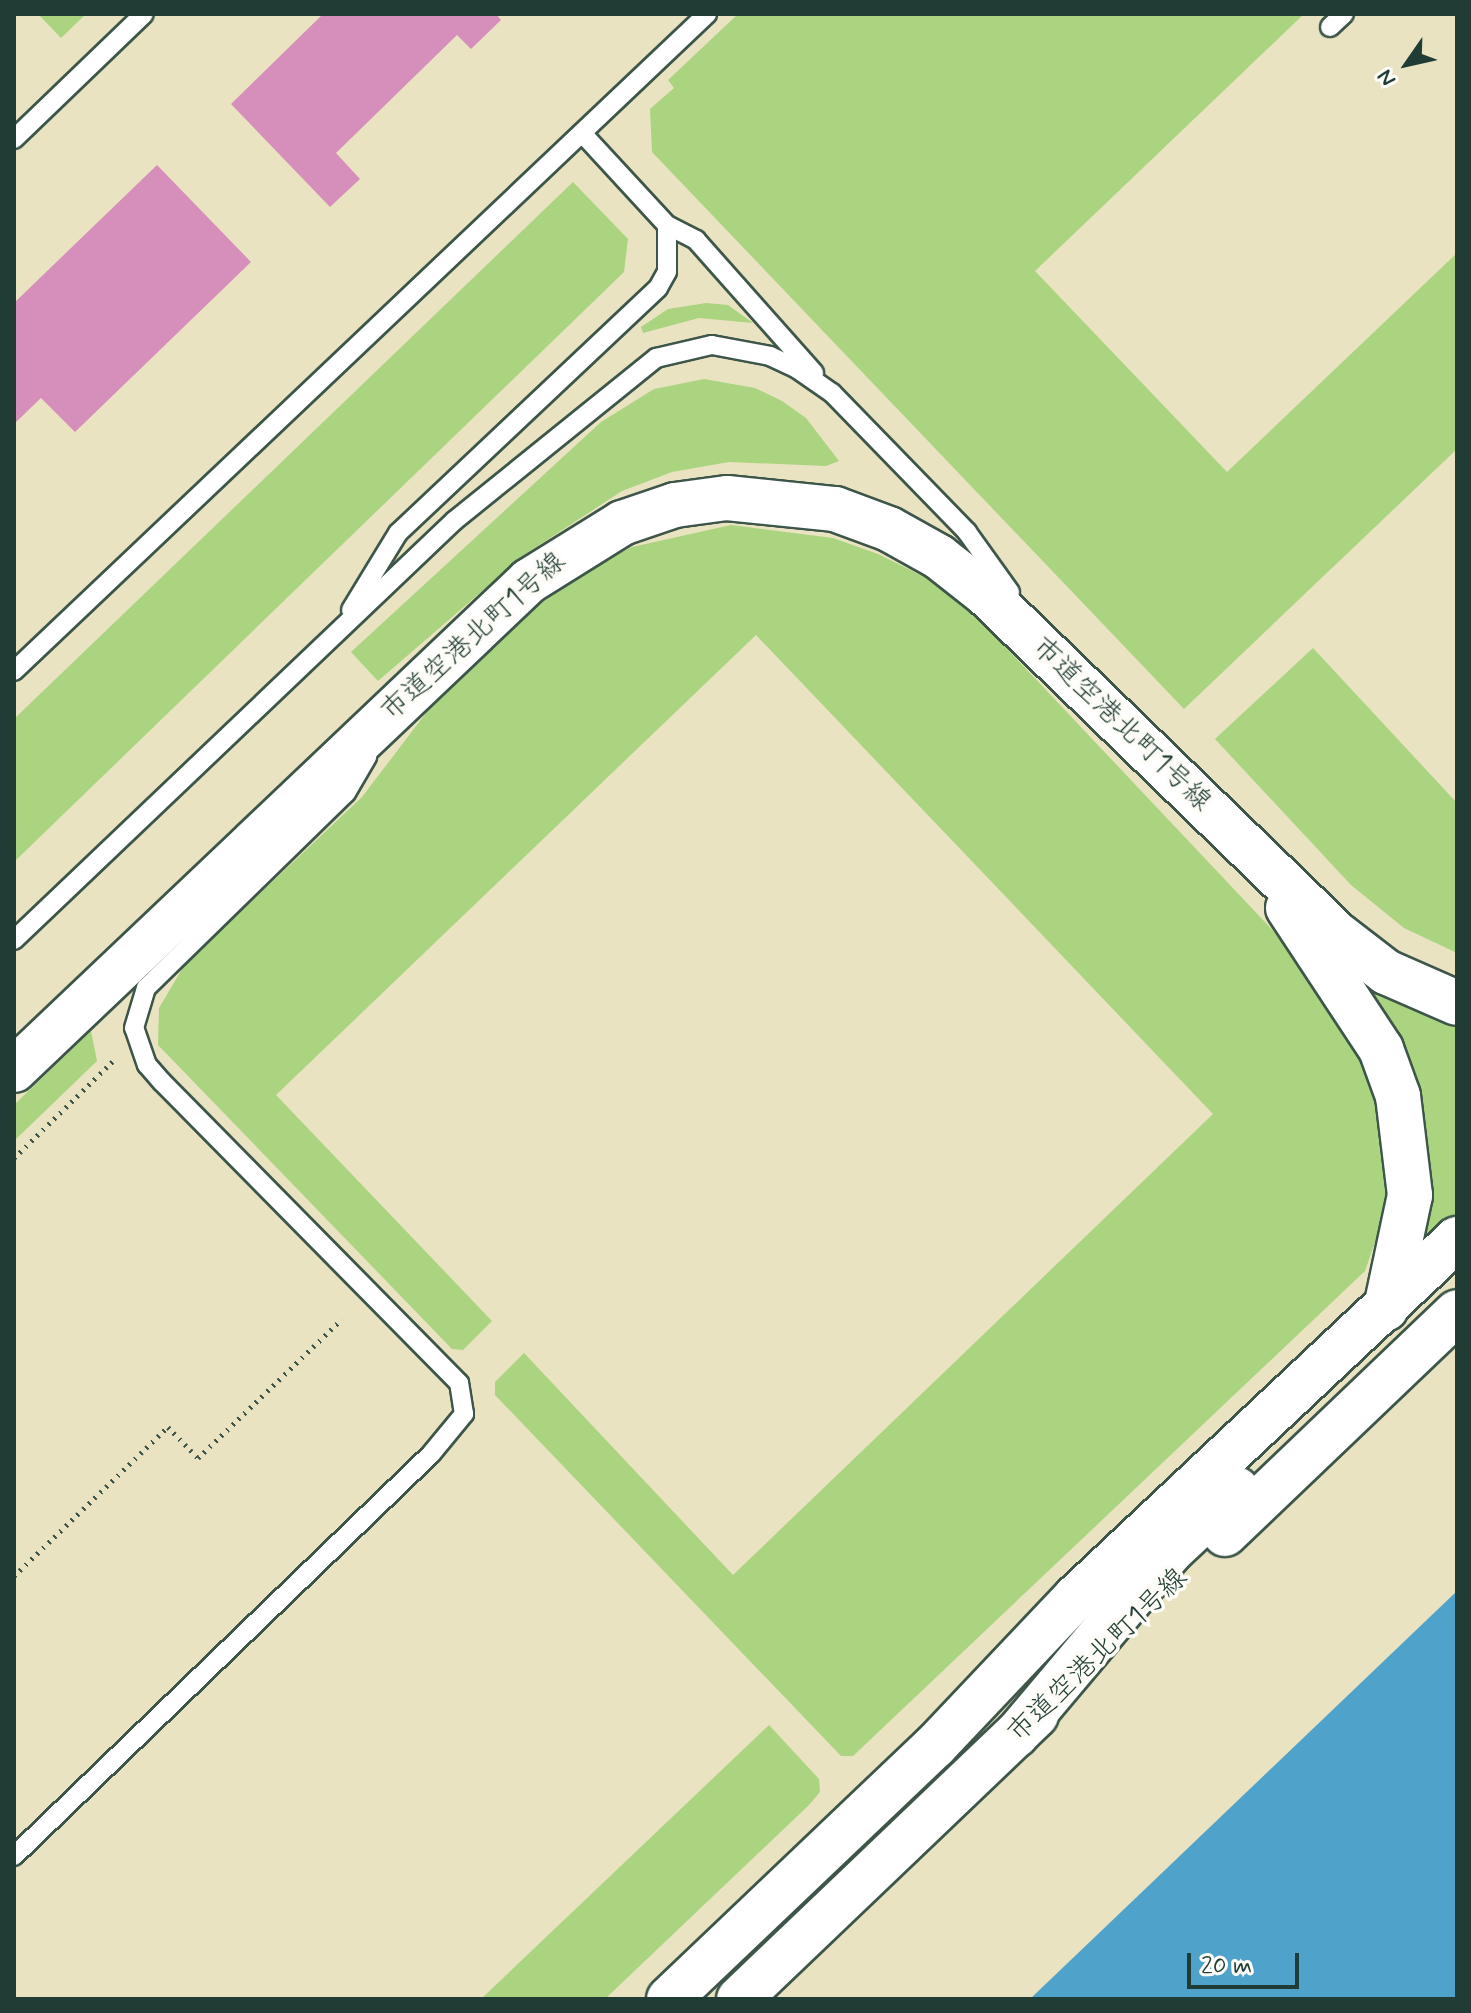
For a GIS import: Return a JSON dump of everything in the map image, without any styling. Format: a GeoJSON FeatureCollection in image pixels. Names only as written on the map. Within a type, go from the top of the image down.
{"type":"FeatureCollection","features":[{"type":"Feature","properties":{"kind":"street","name":"市道空港北町1号線"},"geometry":{"type":"LineString","coordinates":[[14,1070],[529,581],[573,549],[622,523],[675,505],[727,498],[835,509],[889,529],[939,557],[986,594],[1263,864],[1386,972],[1457,1003]]}},
{"type":"Feature","properties":{"kind":"street"},"geometry":{"type":"LineString","coordinates":[[1016,1735],[1169,1553],[1344,1384],[1371,1346],[1386,1307],[1410,1195],[1398,1096],[1381,1049],[1263,864]]}},
{"type":"Feature","properties":{"kind":"street","name":"市道空港北町1号線"},"geometry":{"type":"LineString","coordinates":[[669,1999],[935,1746],[1076,1597],[1457,1239]]}},
{"type":"Feature","properties":{"kind":"street","name":"市道空港北町1号線"},"geometry":{"type":"LineString","coordinates":[[739,1999],[1457,1312]]}},
{"type":"Feature","properties":{"kind":"lane"},"geometry":{"type":"LineString","coordinates":[[14,139],[144,14]]}},
{"type":"Feature","properties":{"kind":"lane"},"geometry":{"type":"LineString","coordinates":[[14,671],[707,14]]}},
{"type":"Feature","properties":{"kind":"lane"},"geometry":{"type":"LineString","coordinates":[[1330,27],[1344,14]]}},
{"type":"Feature","properties":{"kind":"lane"},"geometry":{"type":"LineString","coordinates":[[582,133],[667,225],[696,240],[832,393],[967,532],[1064,669]]}},
{"type":"Feature","properties":{"kind":"lane"},"geometry":{"type":"LineString","coordinates":[[338,631],[398,533],[658,288],[667,272],[667,225]]}},
{"type":"Feature","properties":{"kind":"lane"},"geometry":{"type":"LineString","coordinates":[[14,940],[454,521],[656,358],[688,347],[740,348],[796,368],[832,393]]}},
{"type":"Feature","properties":{"kind":"lane"},"geometry":{"type":"LineString","coordinates":[[14,1856],[431,1454],[464,1414],[459,1383],[162,1082],[147,1065],[134,1028],[146,988],[346,793],[399,703]]}},
{"type":"Feature","properties":{"kind":"path"},"geometry":{"type":"LineString","coordinates":[[14,1158],[114,1060]]}},
{"type":"Feature","properties":{"kind":"path"},"geometry":{"type":"LineString","coordinates":[[14,1576],[168,1427],[198,1458],[342,1319]]}},
{"type":"Feature","properties":{"kind":"green space"},"geometry":{"type":"Polygon","coordinates":[[[38,14],[86,14],[61,38],[38,14]]]}},
{"type":"Feature","properties":{"kind":"green space"},"geometry":{"type":"Polygon","coordinates":[[[738,14],[1304,14],[1035,271],[1227,472],[1457,253],[1457,449],[1184,709],[652,152],[650,109],[674,88],[668,80],[738,14]]]}},
{"type":"Feature","properties":{"kind":"green space"},"geometry":{"type":"Polygon","coordinates":[[[573,182],[628,239],[624,272],[14,862],[14,719],[573,182]]]}},
{"type":"Feature","properties":{"kind":"green space"},"geometry":{"type":"Polygon","coordinates":[[[706,303],[728,305],[753,323],[699,318],[643,333],[641,327],[668,309],[706,303]]]}},
{"type":"Feature","properties":{"kind":"green space"},"geometry":{"type":"Polygon","coordinates":[[[704,379],[755,388],[782,401],[806,418],[839,461],[826,466],[729,462],[672,472],[622,491],[524,555],[378,681],[351,652],[601,422],[654,389],[704,379]]]}},
{"type":"Feature","properties":{"kind":"green space"},"geometry":{"type":"Polygon","coordinates":[[[731,525],[833,538],[878,554],[943,586],[996,637],[1295,954],[1374,1062],[1389,1172],[1381,1225],[1365,1271],[853,1756],[841,1756],[495,1395],[495,1382],[524,1353],[733,1575],[1213,1114],[756,635],[276,1095],[492,1321],[463,1350],[452,1349],[158,1045],[159,1008],[185,964],[362,797],[426,713],[539,605],[586,571],[632,547],[731,525]]]}},
{"type":"Feature","properties":{"kind":"green space"},"geometry":{"type":"Polygon","coordinates":[[[1313,648],[1457,803],[1457,953],[1404,928],[1351,885],[1215,739],[1313,648]]]}},
{"type":"Feature","properties":{"kind":"green space"},"geometry":{"type":"Polygon","coordinates":[[[1374,986],[1457,1022],[1457,1217],[1427,1246],[1418,1239],[1369,997],[1374,986]]]}},
{"type":"Feature","properties":{"kind":"green space"},"geometry":{"type":"Polygon","coordinates":[[[91,1031],[97,1061],[14,1141],[14,1105],[91,1031]]]}},
{"type":"Feature","properties":{"kind":"green space"},"geometry":{"type":"Polygon","coordinates":[[[769,1725],[819,1779],[820,1792],[809,1805],[605,1999],[481,1999],[769,1725]]]}},
{"type":"Feature","properties":{"kind":"water"},"geometry":{"type":"Polygon","coordinates":[[[1457,1591],[1457,1999],[1030,1999],[1457,1591]]]}},
{"type":"Feature","properties":{"kind":"building"},"geometry":{"type":"Polygon","coordinates":[[[323,14],[496,14],[501,20],[471,49],[457,35],[336,153],[360,179],[330,207],[231,104],[323,14]]]}},
{"type":"Feature","properties":{"kind":"building"},"geometry":{"type":"Polygon","coordinates":[[[157,165],[251,262],[75,432],[41,398],[14,424],[14,303],[157,165]]]}}]}
